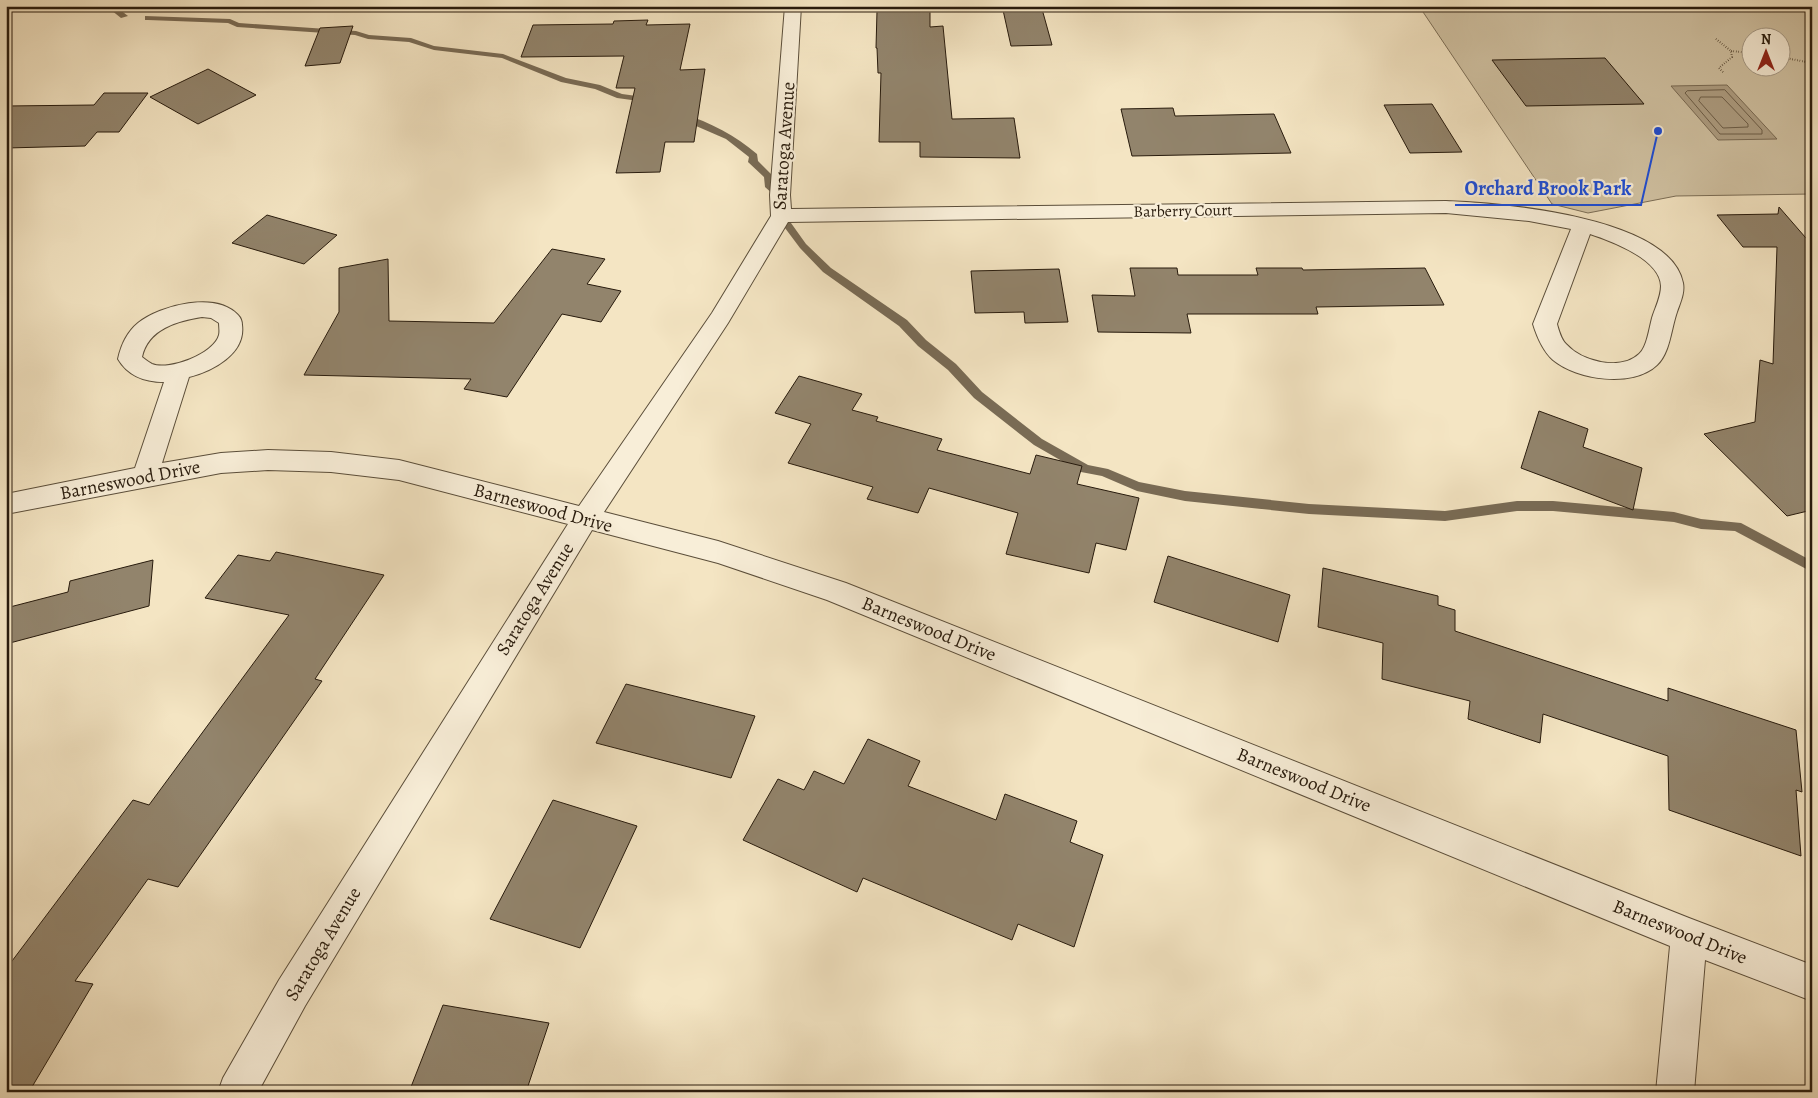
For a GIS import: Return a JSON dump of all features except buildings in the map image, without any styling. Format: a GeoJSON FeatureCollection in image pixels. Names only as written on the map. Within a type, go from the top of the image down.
{"type":"FeatureCollection","features":[{"type":"Feature","properties":{"kind":"street","name":"Saratoga Avenue"},"geometry":{"type":"LineString","coordinates":[[237,1092],[297,985],[585,519],[720,318],[781,216],[780,195],[793,6]]}},
{"type":"Feature","properties":{"kind":"street","name":"Barberry Court"},"geometry":{"type":"LineString","coordinates":[[781,216],[1446,207],[1490,209],[1541,216],[1583,226],[1625,240],[1652,254],[1668,272],[1672,287],[1650,358],[1636,369],[1613,372],[1587,366],[1564,356],[1549,339],[1545,324],[1583,226]]}},
{"type":"Feature","properties":{"kind":"street"},"geometry":{"type":"LineString","coordinates":[[145,476],[179,372]]}},
{"type":"Feature","properties":{"kind":"street","name":"Barneswood Drive"},"geometry":{"type":"LineString","coordinates":[[6,504],[221,463],[268,460],[331,462],[399,470],[718,552],[836,591],[1689,936],[1812,983]]}},
{"type":"Feature","properties":{"kind":"street"},"geometry":{"type":"LineString","coordinates":[[1675,1092],[1689,936]]}},
{"type":"Feature","properties":{"kind":"path"},"geometry":{"type":"LineString","coordinates":[[1716,39],[1732,51],[1740,52]]}},
{"type":"Feature","properties":{"kind":"path"},"geometry":{"type":"LineString","coordinates":[[1723,72],[1719,68],[1729,61],[1732,57],[1732,51]]}},
{"type":"Feature","properties":{"kind":"path"},"geometry":{"type":"LineString","coordinates":[[1790,59],[1812,64]]}},
{"type":"Feature","properties":{"kind":"shaded area"},"geometry":{"type":"Polygon","coordinates":[[[1419,6],[1812,6],[1812,194],[1676,196],[1588,213],[1552,204],[1419,6]]]}},
{"type":"Feature","properties":{"kind":"water"},"geometry":{"type":"Polygon","coordinates":[[[1727,85],[1777,139],[1718,140],[1671,86],[1727,85]]]}},
{"type":"Feature","properties":{"kind":"waterway"},"geometry":{"type":"LineString","coordinates":[[110,6],[124,16]]}},
{"type":"Feature","properties":{"kind":"waterway"},"geometry":{"type":"LineString","coordinates":[[148,18],[230,21],[237,25],[356,33],[368,37],[411,40],[434,48],[503,56],[564,80],[597,87],[620,96],[641,99],[648,103]]}},
{"type":"Feature","properties":{"kind":"waterway"},"geometry":{"type":"LineString","coordinates":[[683,117],[711,128],[738,143],[754,156],[753,162],[768,176],[770,187],[780,195],[781,216],[803,246],[827,270],[903,323],[922,343],[952,367],[978,395],[1038,442],[1085,469],[1104,472],[1137,486],[1185,496],[1309,509],[1445,516],[1517,506],[1553,506],[1674,517],[1701,524],[1737,526],[1812,567]]}},
{"type":"Feature","properties":{"kind":"place","name":"Orchard Brook Park"},"geometry":{"type":"Point","coordinates":[1658,131]}}]}
